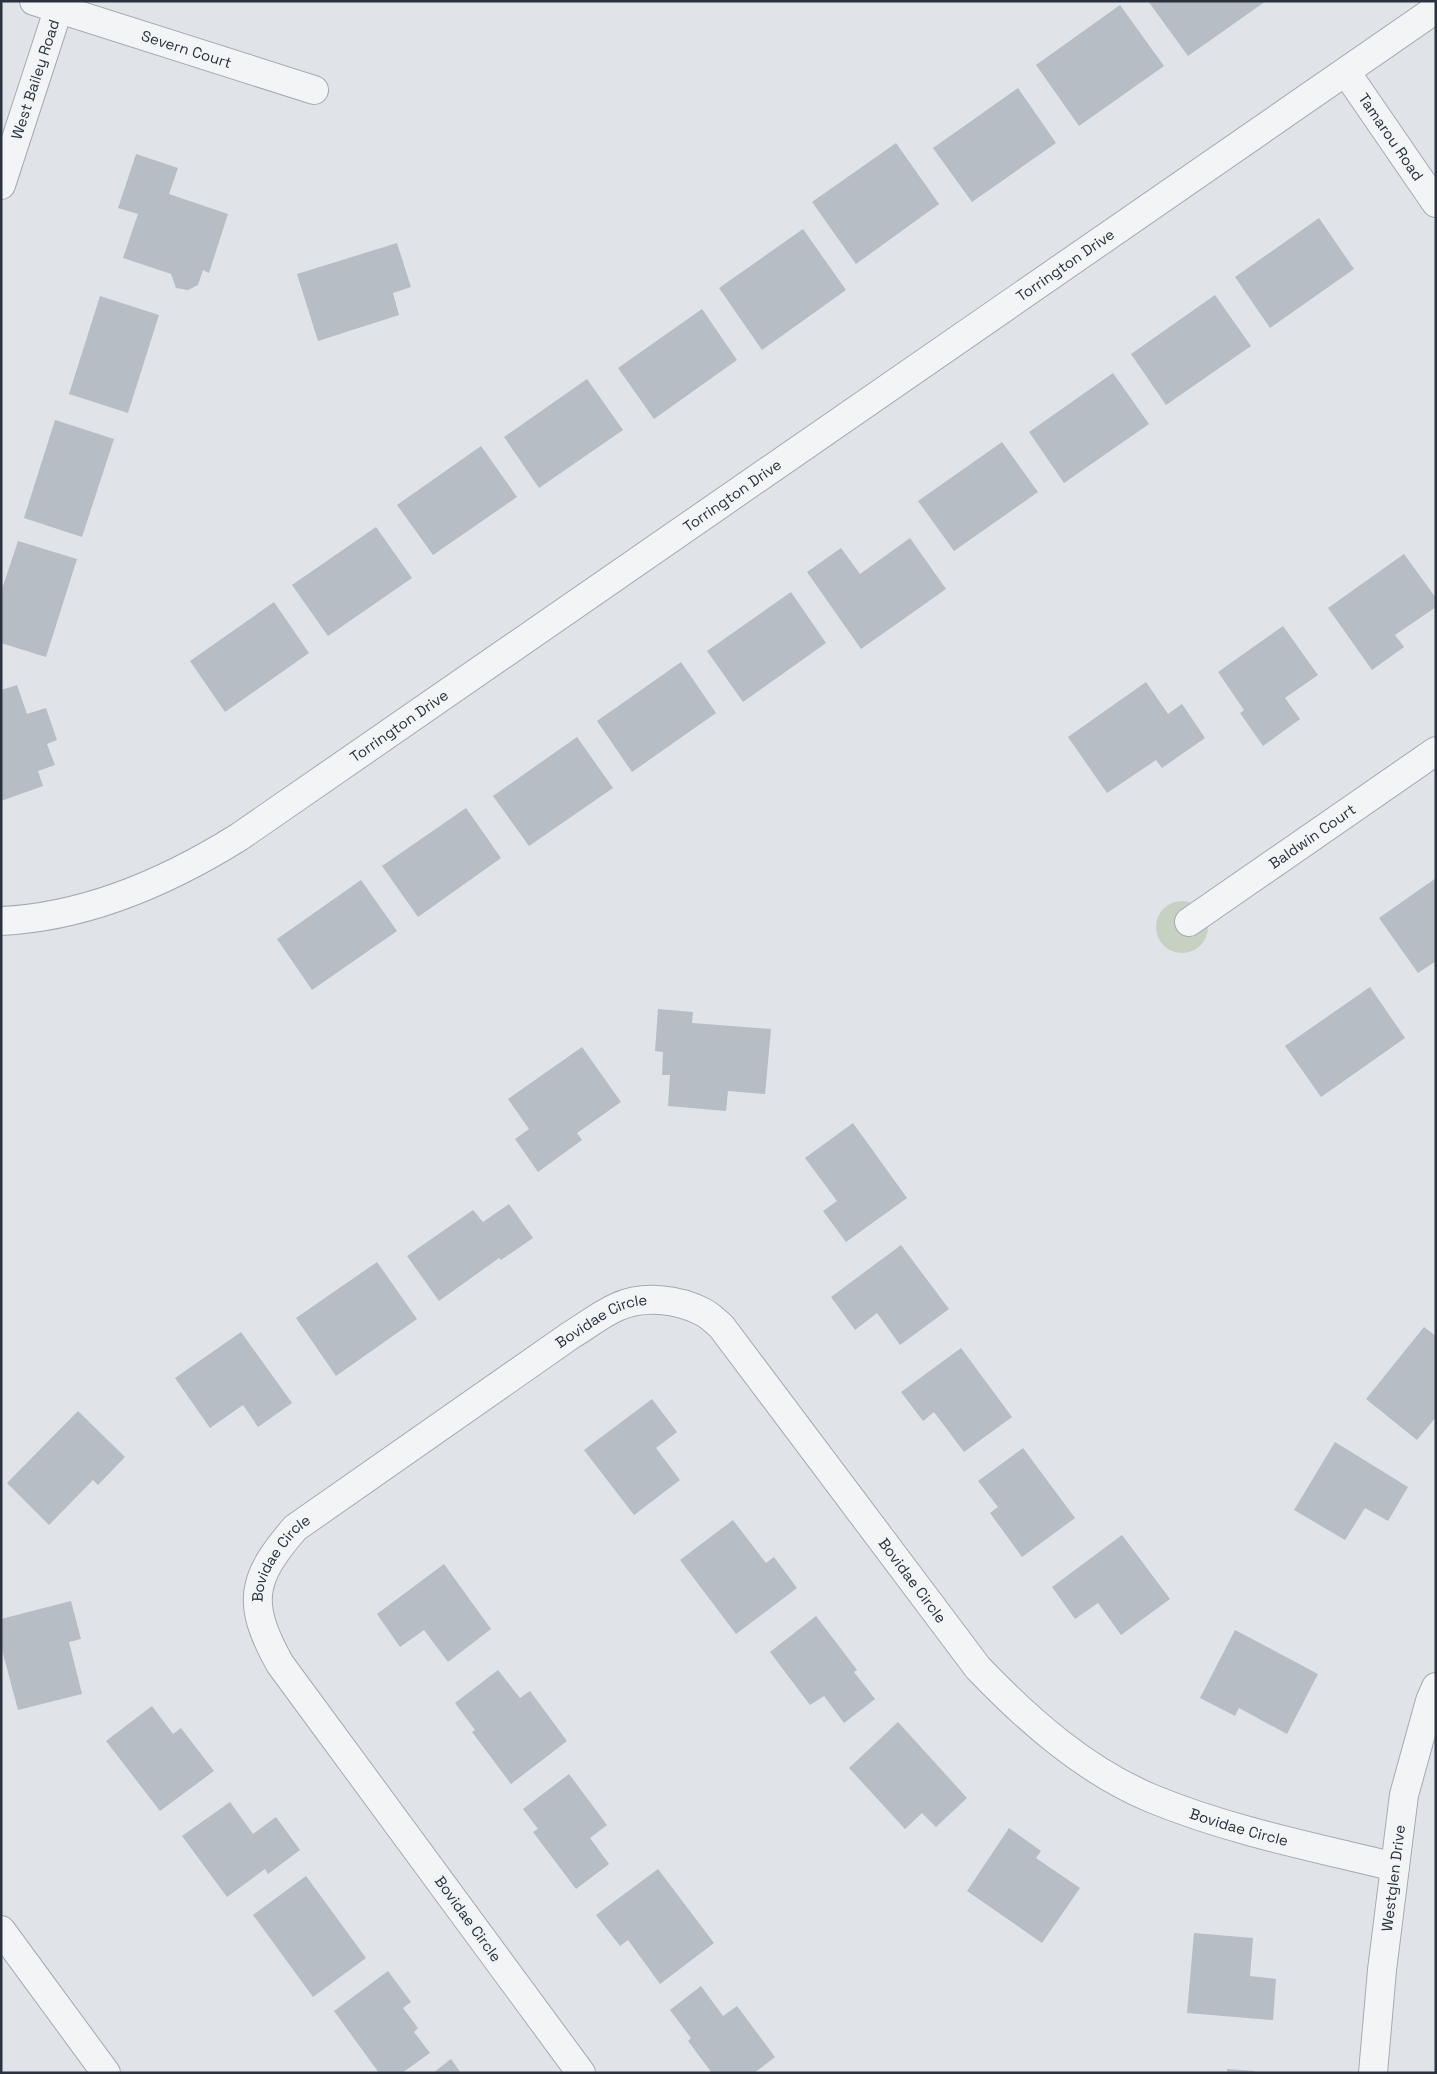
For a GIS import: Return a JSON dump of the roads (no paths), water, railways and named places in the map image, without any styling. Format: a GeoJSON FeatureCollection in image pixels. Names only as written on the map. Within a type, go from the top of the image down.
{"type":"FeatureCollection","features":[{"type":"Feature","properties":{"kind":"street","name":"Severn Court"},"geometry":{"type":"LineString","coordinates":[[51,4],[314,90]]}},
{"type":"Feature","properties":{"kind":"street","name":"West Bailey Road"},"geometry":{"type":"LineString","coordinates":[[1,185],[51,4]]}},
{"type":"Feature","properties":{"kind":"street","name":"Torrington Drive"},"geometry":{"type":"LineString","coordinates":[[1,921],[20,920],[73,910],[110,900],[166,877],[207,857],[239,837],[1436,9]]}},
{"type":"Feature","properties":{"kind":"street","name":"Tamarou Road"},"geometry":{"type":"LineString","coordinates":[[1346,72],[1436,203]]}},
{"type":"Feature","properties":{"kind":"street","name":"Baldwin Court"},"geometry":{"type":"LineString","coordinates":[[1189,922],[1436,751]]}},
{"type":"Feature","properties":{"kind":"street","name":"Bovidae Circle"},"geometry":{"type":"LineString","coordinates":[[581,2073],[280,1664],[268,1643],[260,1622],[257,1602],[262,1574],[274,1553],[295,1528],[571,1335],[617,1307],[634,1302],[652,1300],[679,1303],[703,1312],[721,1326],[978,1668],[1009,1701],[1050,1736],[1106,1774],[1160,1802],[1220,1824],[1395,1868]]}},
{"type":"Feature","properties":{"kind":"street","name":"Westglen Drive"},"geometry":{"type":"LineString","coordinates":[[1373,2073],[1382,1970],[1404,1795],[1430,1701],[1436,1688]]}},
{"type":"Feature","properties":{"kind":"street"},"geometry":{"type":"LineString","coordinates":[[1,1930],[106,2073]]}}]}
